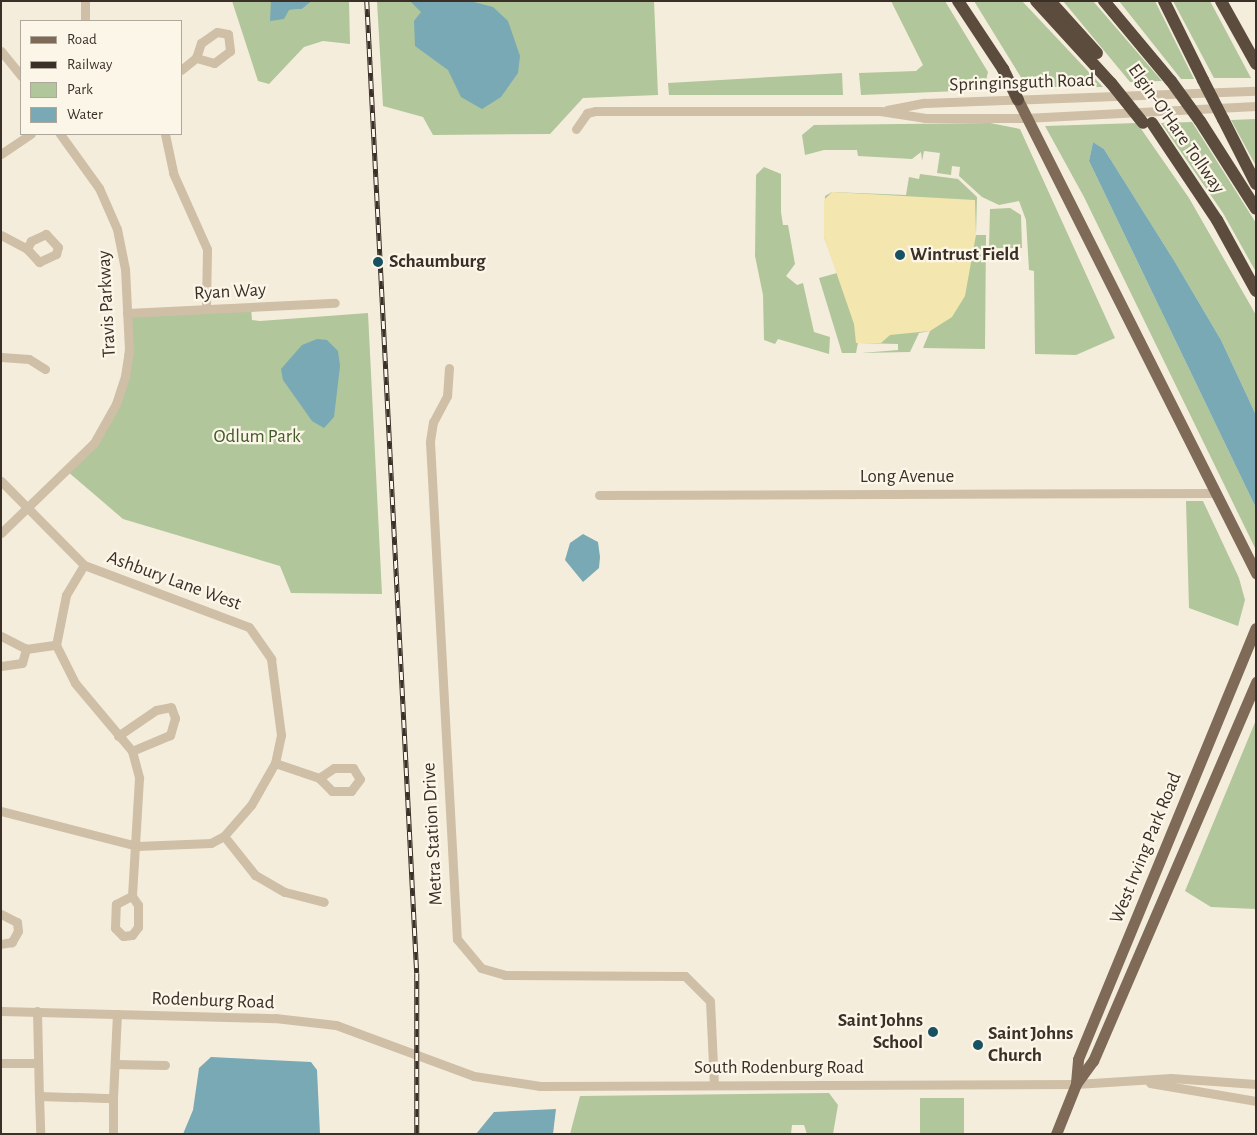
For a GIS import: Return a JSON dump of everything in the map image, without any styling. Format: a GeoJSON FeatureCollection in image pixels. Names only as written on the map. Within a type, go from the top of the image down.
{"type":"FeatureCollection","features":[{"type":"Feature","properties":{"kind":"highway"},"geometry":{"type":"LineString","coordinates":[[958,1],[1003,69],[1018,100]]}},
{"type":"Feature","properties":{"kind":"highway"},"geometry":{"type":"LineString","coordinates":[[1036,1],[1116,83]]}},
{"type":"Feature","properties":{"kind":"highway","name":"Elgin-O'Hare Tollway"},"geometry":{"type":"LineString","coordinates":[[1050,1],[1179,161],[1256,291]]}},
{"type":"Feature","properties":{"kind":"highway","name":"Elgin-O'Hare Tollway"},"geometry":{"type":"LineString","coordinates":[[1104,1],[1171,81],[1200,121],[1256,209]]}},
{"type":"Feature","properties":{"kind":"highway"},"geometry":{"type":"LineString","coordinates":[[1164,1],[1256,184]]}},
{"type":"Feature","properties":{"kind":"highway"},"geometry":{"type":"LineString","coordinates":[[1221,1],[1256,64]]}},
{"type":"Feature","properties":{"kind":"main road"},"geometry":{"type":"LineString","coordinates":[[1018,100],[1256,573]]}},
{"type":"Feature","properties":{"kind":"main road","name":"West Irving Park Road"},"geometry":{"type":"LineString","coordinates":[[1076,1084],[1078,1058],[1256,628]]}},
{"type":"Feature","properties":{"kind":"main road","name":"West Irving Park Road"},"geometry":{"type":"LineString","coordinates":[[1056,1134],[1076,1084],[1093,1061],[1256,682]]}},
{"type":"Feature","properties":{"kind":"street"},"geometry":{"type":"LineString","coordinates":[[85,20],[86,1]]}},
{"type":"Feature","properties":{"kind":"street"},"geometry":{"type":"LineString","coordinates":[[1,51],[20,75]]}},
{"type":"Feature","properties":{"kind":"street"},"geometry":{"type":"LineString","coordinates":[[182,69],[196,58]]}},
{"type":"Feature","properties":{"kind":"street","name":"Springinsguth Road"},"geometry":{"type":"LineString","coordinates":[[880,111],[924,103],[1256,91]]}},
{"type":"Feature","properties":{"kind":"street","name":"Springinsguth Road"},"geometry":{"type":"LineString","coordinates":[[576,129],[587,113],[596,111],[880,111],[925,118],[1026,118],[1256,106]]}},
{"type":"Feature","properties":{"kind":"street"},"geometry":{"type":"LineString","coordinates":[[1,154],[30,135]]}},
{"type":"Feature","properties":{"kind":"street","name":"Travis Parkway"},"geometry":{"type":"LineString","coordinates":[[1,533],[78,462],[108,421],[125,376],[127,313],[117,229],[99,188],[61,135]]}},
{"type":"Feature","properties":{"kind":"street"},"geometry":{"type":"LineString","coordinates":[[165,135],[173,172],[207,249],[206,309]]}},
{"type":"Feature","properties":{"kind":"street"},"geometry":{"type":"LineString","coordinates":[[1,235],[28,249]]}},
{"type":"Feature","properties":{"kind":"street","name":"Ryan Way"},"geometry":{"type":"LineString","coordinates":[[127,313],[335,303]]}},
{"type":"Feature","properties":{"kind":"street"},"geometry":{"type":"LineString","coordinates":[[1,357],[29,358],[45,369]]}},
{"type":"Feature","properties":{"kind":"street","name":"Metra Station Drive"},"geometry":{"type":"LineString","coordinates":[[449,368],[447,396],[433,422],[430,442],[457,939],[471,959],[498,974],[684,976],[710,1001],[714,1085]]}},
{"type":"Feature","properties":{"kind":"street","name":"Ashbury Lane West"},"geometry":{"type":"LineString","coordinates":[[1,481],[26,509],[84,565],[249,627],[271,659],[281,708],[275,763],[251,805],[224,836]]}},
{"type":"Feature","properties":{"kind":"street","name":"Long Avenue"},"geometry":{"type":"LineString","coordinates":[[599,495],[1215,493]]}},
{"type":"Feature","properties":{"kind":"street"},"geometry":{"type":"LineString","coordinates":[[84,565],[66,595],[56,645],[75,683],[132,751],[139,778],[137,846],[132,896]]}},
{"type":"Feature","properties":{"kind":"street"},"geometry":{"type":"LineString","coordinates":[[1,636],[26,649],[56,645]]}},
{"type":"Feature","properties":{"kind":"street"},"geometry":{"type":"LineString","coordinates":[[1,666],[22,663],[26,649]]}},
{"type":"Feature","properties":{"kind":"street"},"geometry":{"type":"LineString","coordinates":[[118,736],[156,710],[170,707],[175,718],[170,736],[132,751]]}},
{"type":"Feature","properties":{"kind":"street"},"geometry":{"type":"LineString","coordinates":[[275,763],[319,778]]}},
{"type":"Feature","properties":{"kind":"street"},"geometry":{"type":"LineString","coordinates":[[1,811],[137,846],[203,845],[224,836],[255,875],[285,892],[324,902]]}},
{"type":"Feature","properties":{"kind":"street"},"geometry":{"type":"LineString","coordinates":[[1,914],[16,922],[18,931],[12,942],[1,944]]}},
{"type":"Feature","properties":{"kind":"street","name":"Rodenburg Road"},"geometry":{"type":"LineString","coordinates":[[1,1011],[275,1018],[336,1025],[418,1053]]}},
{"type":"Feature","properties":{"kind":"street"},"geometry":{"type":"LineString","coordinates":[[38,1011],[40,1134]]}},
{"type":"Feature","properties":{"kind":"street"},"geometry":{"type":"LineString","coordinates":[[113,1134],[117,1014]]}},
{"type":"Feature","properties":{"kind":"street","name":"South Rodenburg Road"},"geometry":{"type":"LineString","coordinates":[[418,1053],[474,1076],[540,1086],[1076,1084],[1146,1081],[1256,1084]]}},
{"type":"Feature","properties":{"kind":"street"},"geometry":{"type":"LineString","coordinates":[[1,1063],[38,1063]]}},
{"type":"Feature","properties":{"kind":"street"},"geometry":{"type":"LineString","coordinates":[[115,1064],[165,1065]]}},
{"type":"Feature","properties":{"kind":"street","name":"South Rodenburg Road"},"geometry":{"type":"LineString","coordinates":[[1146,1081],[1173,1090],[1256,1100]]}},
{"type":"Feature","properties":{"kind":"street"},"geometry":{"type":"LineString","coordinates":[[39,1096],[113,1098]]}},
{"type":"Feature","properties":{"kind":"green space"},"geometry":{"type":"Polygon","coordinates":[[[232,1],[271,1],[289,10],[302,9],[312,1],[349,1],[350,44],[323,41],[304,47],[269,84],[258,81],[232,1]]]}},
{"type":"Feature","properties":{"kind":"green space"},"geometry":{"type":"Polygon","coordinates":[[[377,1],[654,1],[658,95],[583,98],[550,134],[433,135],[423,117],[383,106],[377,1]]]}},
{"type":"Feature","properties":{"kind":"green space"},"geometry":{"type":"Polygon","coordinates":[[[891,1],[945,1],[988,72],[984,90],[861,95],[859,73],[916,71],[923,65],[891,1]]]}},
{"type":"Feature","properties":{"kind":"green space"},"geometry":{"type":"Polygon","coordinates":[[[974,1],[1022,1],[1103,87],[1027,87],[974,1]]]}},
{"type":"Feature","properties":{"kind":"green space"},"geometry":{"type":"Polygon","coordinates":[[[1063,1],[1093,1],[1162,81],[1130,82],[1063,1]]]}},
{"type":"Feature","properties":{"kind":"green space"},"geometry":{"type":"Polygon","coordinates":[[[1119,1],[1155,1],[1194,79],[1181,79],[1119,1]]]}},
{"type":"Feature","properties":{"kind":"green space"},"geometry":{"type":"Polygon","coordinates":[[[1173,1],[1210,1],[1251,78],[1214,78],[1173,1]]]}},
{"type":"Feature","properties":{"kind":"green space"},"geometry":{"type":"Polygon","coordinates":[[[842,73],[843,95],[669,95],[668,83],[842,73]]]}},
{"type":"Feature","properties":{"kind":"green space"},"geometry":{"type":"Polygon","coordinates":[[[1256,119],[1256,166],[1231,120],[1256,119]]]}},
{"type":"Feature","properties":{"kind":"green space"},"geometry":{"type":"Polygon","coordinates":[[[1192,122],[1256,223],[1256,272],[1223,213],[1161,123],[1192,122]]]}},
{"type":"Feature","properties":{"kind":"green space"},"geometry":{"type":"Polygon","coordinates":[[[990,123],[1020,129],[1115,338],[1076,355],[1035,354],[1034,271],[1029,270],[1026,220],[1019,201],[999,205],[982,197],[959,176],[960,167],[952,166],[951,175],[937,173],[940,153],[924,151],[922,161],[921,152],[912,159],[858,156],[857,150],[824,150],[805,155],[802,135],[814,125],[990,123]]]}},
{"type":"Feature","properties":{"kind":"green space"},"geometry":{"type":"Polygon","coordinates":[[[1137,123],[1189,198],[1256,315],[1256,415],[1221,340],[1175,262],[1104,149],[1093,142],[1089,161],[1256,508],[1256,550],[1084,197],[1045,126],[1137,123]]]}},
{"type":"Feature","properties":{"kind":"green space"},"geometry":{"type":"Polygon","coordinates":[[[764,167],[781,174],[783,225],[788,225],[795,264],[786,276],[797,285],[803,283],[814,332],[830,337],[829,354],[778,339],[775,344],[764,340],[763,295],[755,256],[756,175],[764,167]]]}},
{"type":"Feature","properties":{"kind":"green space","name":"Wintrust Field"},"geometry":{"type":"Polygon","coordinates":[[[920,174],[958,179],[977,197],[976,235],[986,235],[985,349],[923,348],[930,331],[919,333],[910,352],[861,353],[898,350],[898,344],[858,343],[856,353],[842,353],[819,278],[837,273],[824,237],[825,196],[832,192],[906,195],[909,177],[919,179],[920,174]]]}},
{"type":"Feature","properties":{"kind":"green space"},"geometry":{"type":"Polygon","coordinates":[[[1010,208],[1021,215],[1022,248],[989,248],[990,209],[1010,208]]]}},
{"type":"Feature","properties":{"kind":"green space","name":"Odlum Park"},"geometry":{"type":"Polygon","coordinates":[[[251,307],[252,320],[260,321],[368,313],[382,594],[291,593],[280,566],[123,519],[67,471],[94,443],[123,383],[127,313],[251,307]]]}},
{"type":"Feature","properties":{"kind":"green space"},"geometry":{"type":"Polygon","coordinates":[[[1186,501],[1203,501],[1239,578],[1245,600],[1238,626],[1189,608],[1186,501]]]}},
{"type":"Feature","properties":{"kind":"green space"},"geometry":{"type":"Polygon","coordinates":[[[1256,720],[1256,909],[1211,907],[1185,891],[1256,720]]]}},
{"type":"Feature","properties":{"kind":"green space"},"geometry":{"type":"Polygon","coordinates":[[[829,1093],[838,1105],[833,1134],[807,1134],[804,1125],[792,1125],[791,1134],[570,1134],[580,1096],[829,1093]]]}},
{"type":"Feature","properties":{"kind":"green space"},"geometry":{"type":"Polygon","coordinates":[[[920,1098],[964,1098],[964,1134],[920,1134],[920,1098]]]}},
{"type":"Feature","properties":{"kind":"sand","name":"Wintrust Field"},"geometry":{"type":"Polygon","coordinates":[[[832,192],[975,200],[976,235],[965,296],[952,317],[930,331],[890,335],[881,343],[856,343],[854,324],[824,237],[824,200],[832,192]]]}},
{"type":"Feature","properties":{"kind":"water"},"geometry":{"type":"Polygon","coordinates":[[[271,1],[312,1],[302,9],[289,10],[284,19],[270,21],[271,1]]]}},
{"type":"Feature","properties":{"kind":"water"},"geometry":{"type":"Polygon","coordinates":[[[410,1],[470,1],[493,7],[508,21],[520,56],[518,73],[501,97],[482,109],[461,97],[448,70],[415,46],[414,21],[421,12],[410,1]]]}},
{"type":"Feature","properties":{"kind":"water"},"geometry":{"type":"Polygon","coordinates":[[[1093,142],[1104,149],[1175,262],[1221,340],[1256,415],[1256,508],[1089,161],[1093,142]]]}},
{"type":"Feature","properties":{"kind":"water"},"geometry":{"type":"Polygon","coordinates":[[[317,339],[327,340],[338,351],[340,366],[334,417],[324,428],[312,421],[283,380],[281,369],[302,345],[317,339]]]}},
{"type":"Feature","properties":{"kind":"water"},"geometry":{"type":"Polygon","coordinates":[[[583,534],[598,542],[600,557],[599,568],[583,582],[565,560],[570,543],[583,534]]]}},
{"type":"Feature","properties":{"kind":"water"},"geometry":{"type":"Polygon","coordinates":[[[211,1057],[311,1062],[317,1070],[320,1134],[183,1134],[193,1110],[199,1068],[211,1057]]]}},
{"type":"Feature","properties":{"kind":"water"},"geometry":{"type":"Polygon","coordinates":[[[556,1109],[553,1134],[476,1134],[494,1112],[556,1109]]]}},
{"type":"Feature","properties":{"kind":"railway"},"geometry":{"type":"LineString","coordinates":[[367,1],[417,973],[417,1134]]}},
{"type":"Feature","properties":{"kind":"place","name":"Wintrust Field"},"geometry":{"type":"Point","coordinates":[900,255]}},
{"type":"Feature","properties":{"kind":"place","name":"Schaumburg"},"geometry":{"type":"Point","coordinates":[378,262]}},
{"type":"Feature","properties":{"kind":"place","name":"Saint Johns School"},"geometry":{"type":"Point","coordinates":[933,1032]}},
{"type":"Feature","properties":{"kind":"place","name":"Saint Johns Church"},"geometry":{"type":"Point","coordinates":[978,1045]}}]}
